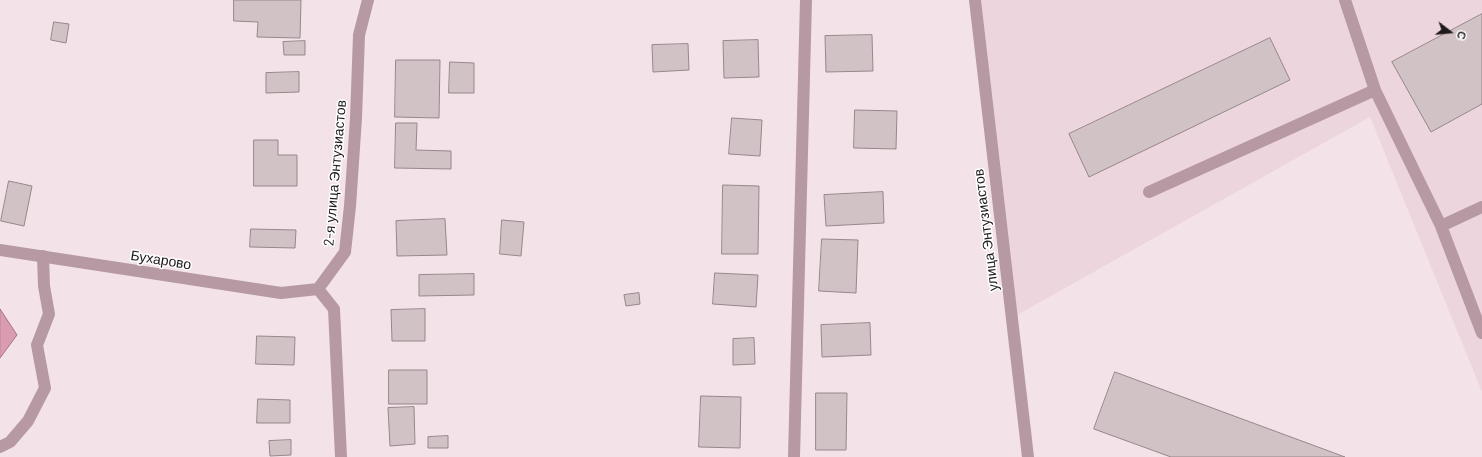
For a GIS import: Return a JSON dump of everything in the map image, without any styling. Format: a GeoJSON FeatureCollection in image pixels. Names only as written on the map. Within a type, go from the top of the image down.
{"type":"FeatureCollection","features":[{"type":"Feature","properties":{"kind":"street","name":"2-я улица Энтузиастов"},"geometry":{"type":"LineString","coordinates":[[318,289],[345,252],[350,206],[359,35],[368,0]]}},
{"type":"Feature","properties":{"kind":"street"},"geometry":{"type":"LineString","coordinates":[[794,457],[806,0]]}},
{"type":"Feature","properties":{"kind":"street","name":"улица Энтузиастов"},"geometry":{"type":"LineString","coordinates":[[975,0],[1028,457]]}},
{"type":"Feature","properties":{"kind":"street"},"geometry":{"type":"LineString","coordinates":[[1345,0],[1375,90],[1441,226],[1482,334]]}},
{"type":"Feature","properties":{"kind":"street"},"geometry":{"type":"LineString","coordinates":[[1149,192],[1375,90]]}},
{"type":"Feature","properties":{"kind":"street"},"geometry":{"type":"LineString","coordinates":[[1441,226],[1482,207]]}},
{"type":"Feature","properties":{"kind":"street","name":"Бухарово"},"geometry":{"type":"LineString","coordinates":[[0,250],[281,293],[318,289]]}},
{"type":"Feature","properties":{"kind":"street"},"geometry":{"type":"LineString","coordinates":[[0,446],[10,442],[28,421],[45,388],[37,345],[49,314],[44,286],[43,256]]}},
{"type":"Feature","properties":{"kind":"street"},"geometry":{"type":"LineString","coordinates":[[318,289],[334,309],[341,457]]}},
{"type":"Feature","properties":{"kind":"shaded area"},"geometry":{"type":"Polygon","coordinates":[[[981,0],[1482,0],[1482,392],[1370,117],[1017,315],[981,0]]]}},
{"type":"Feature","properties":{"kind":"shaded area"},"geometry":{"type":"Polygon","coordinates":[[[0,309],[17,335],[0,358],[0,309]]]}},
{"type":"Feature","properties":{"kind":"building"},"geometry":{"type":"Polygon","coordinates":[[[234,0],[301,0],[300,38],[257,37],[258,22],[234,21],[234,0]]]}},
{"type":"Feature","properties":{"kind":"building"},"geometry":{"type":"Polygon","coordinates":[[[1482,14],[1482,104],[1431,132],[1392,62],[1482,14]]]}},
{"type":"Feature","properties":{"kind":"building"},"geometry":{"type":"Polygon","coordinates":[[[54,22],[69,24],[66,43],[51,40],[54,22]]]}},
{"type":"Feature","properties":{"kind":"building"},"geometry":{"type":"Polygon","coordinates":[[[872,35],[873,71],[826,72],[825,36],[872,35]]]}},
{"type":"Feature","properties":{"kind":"building"},"geometry":{"type":"Polygon","coordinates":[[[1270,38],[1290,80],[1089,177],[1069,134],[1270,38]]]}},
{"type":"Feature","properties":{"kind":"building"},"geometry":{"type":"Polygon","coordinates":[[[758,40],[759,77],[724,78],[723,41],[758,40]]]}},
{"type":"Feature","properties":{"kind":"building"},"geometry":{"type":"Polygon","coordinates":[[[305,41],[305,55],[284,55],[283,42],[305,41]]]}},
{"type":"Feature","properties":{"kind":"building"},"geometry":{"type":"Polygon","coordinates":[[[688,44],[689,70],[653,72],[652,45],[688,44]]]}},
{"type":"Feature","properties":{"kind":"building"},"geometry":{"type":"Polygon","coordinates":[[[396,60],[440,60],[439,118],[395,117],[396,60]]]}},
{"type":"Feature","properties":{"kind":"building"},"geometry":{"type":"Polygon","coordinates":[[[450,62],[474,63],[474,93],[449,93],[450,62]]]}},
{"type":"Feature","properties":{"kind":"building"},"geometry":{"type":"Polygon","coordinates":[[[299,72],[299,92],[266,93],[266,73],[299,72]]]}},
{"type":"Feature","properties":{"kind":"building"},"geometry":{"type":"Polygon","coordinates":[[[855,110],[897,111],[896,149],[854,148],[855,110]]]}},
{"type":"Feature","properties":{"kind":"building"},"geometry":{"type":"Polygon","coordinates":[[[732,118],[762,120],[760,156],[729,154],[732,118]]]}},
{"type":"Feature","properties":{"kind":"building"},"geometry":{"type":"Polygon","coordinates":[[[396,123],[417,123],[416,150],[451,151],[451,169],[395,168],[396,123]]]}},
{"type":"Feature","properties":{"kind":"building"},"geometry":{"type":"Polygon","coordinates":[[[254,140],[278,140],[278,155],[297,155],[297,186],[254,186],[254,140]]]}},
{"type":"Feature","properties":{"kind":"building"},"geometry":{"type":"Polygon","coordinates":[[[9,181],[32,186],[24,226],[1,221],[9,181]]]}},
{"type":"Feature","properties":{"kind":"building"},"geometry":{"type":"Polygon","coordinates":[[[723,185],[759,186],[758,254],[722,254],[723,185]]]}},
{"type":"Feature","properties":{"kind":"building"},"geometry":{"type":"Polygon","coordinates":[[[883,192],[884,223],[826,226],[824,195],[883,192]]]}},
{"type":"Feature","properties":{"kind":"building"},"geometry":{"type":"Polygon","coordinates":[[[445,219],[447,255],[397,256],[396,221],[445,219]]]}},
{"type":"Feature","properties":{"kind":"building"},"geometry":{"type":"Polygon","coordinates":[[[502,220],[524,222],[521,256],[500,254],[502,220]]]}},
{"type":"Feature","properties":{"kind":"building"},"geometry":{"type":"Polygon","coordinates":[[[251,229],[296,230],[295,248],[250,247],[251,229]]]}},
{"type":"Feature","properties":{"kind":"building"},"geometry":{"type":"Polygon","coordinates":[[[822,239],[858,240],[856,293],[819,291],[822,239]]]}},
{"type":"Feature","properties":{"kind":"building"},"geometry":{"type":"Polygon","coordinates":[[[715,273],[758,275],[756,307],[713,304],[715,273]]]}},
{"type":"Feature","properties":{"kind":"building"},"geometry":{"type":"Polygon","coordinates":[[[474,274],[474,295],[419,296],[419,275],[474,274]]]}},
{"type":"Feature","properties":{"kind":"building"},"geometry":{"type":"Polygon","coordinates":[[[639,293],[640,304],[626,306],[624,295],[639,293]]]}},
{"type":"Feature","properties":{"kind":"building"},"geometry":{"type":"Polygon","coordinates":[[[425,309],[425,341],[392,341],[391,310],[425,309]]]}},
{"type":"Feature","properties":{"kind":"building"},"geometry":{"type":"Polygon","coordinates":[[[870,323],[871,355],[822,357],[821,325],[870,323]]]}},
{"type":"Feature","properties":{"kind":"building"},"geometry":{"type":"Polygon","coordinates":[[[257,336],[295,337],[294,365],[256,364],[257,336]]]}},
{"type":"Feature","properties":{"kind":"building"},"geometry":{"type":"Polygon","coordinates":[[[754,338],[755,364],[733,365],[733,339],[754,338]]]}},
{"type":"Feature","properties":{"kind":"building"},"geometry":{"type":"Polygon","coordinates":[[[389,370],[427,370],[427,404],[389,404],[389,370]]]}},
{"type":"Feature","properties":{"kind":"building"},"geometry":{"type":"Polygon","coordinates":[[[1115,372],[1345,457],[1171,457],[1094,429],[1115,372]]]}},
{"type":"Feature","properties":{"kind":"building"},"geometry":{"type":"Polygon","coordinates":[[[816,393],[847,393],[846,450],[816,450],[816,393]]]}},
{"type":"Feature","properties":{"kind":"building"},"geometry":{"type":"Polygon","coordinates":[[[701,396],[741,397],[740,448],[699,447],[701,396]]]}},
{"type":"Feature","properties":{"kind":"building"},"geometry":{"type":"Polygon","coordinates":[[[258,399],[290,400],[290,423],[257,423],[258,399]]]}},
{"type":"Feature","properties":{"kind":"building"},"geometry":{"type":"Polygon","coordinates":[[[414,407],[415,444],[390,446],[388,408],[414,407]]]}},
{"type":"Feature","properties":{"kind":"building"},"geometry":{"type":"Polygon","coordinates":[[[448,436],[448,448],[428,448],[428,437],[448,436]]]}},
{"type":"Feature","properties":{"kind":"building"},"geometry":{"type":"Polygon","coordinates":[[[291,440],[291,455],[270,456],[269,441],[291,440]]]}}]}
